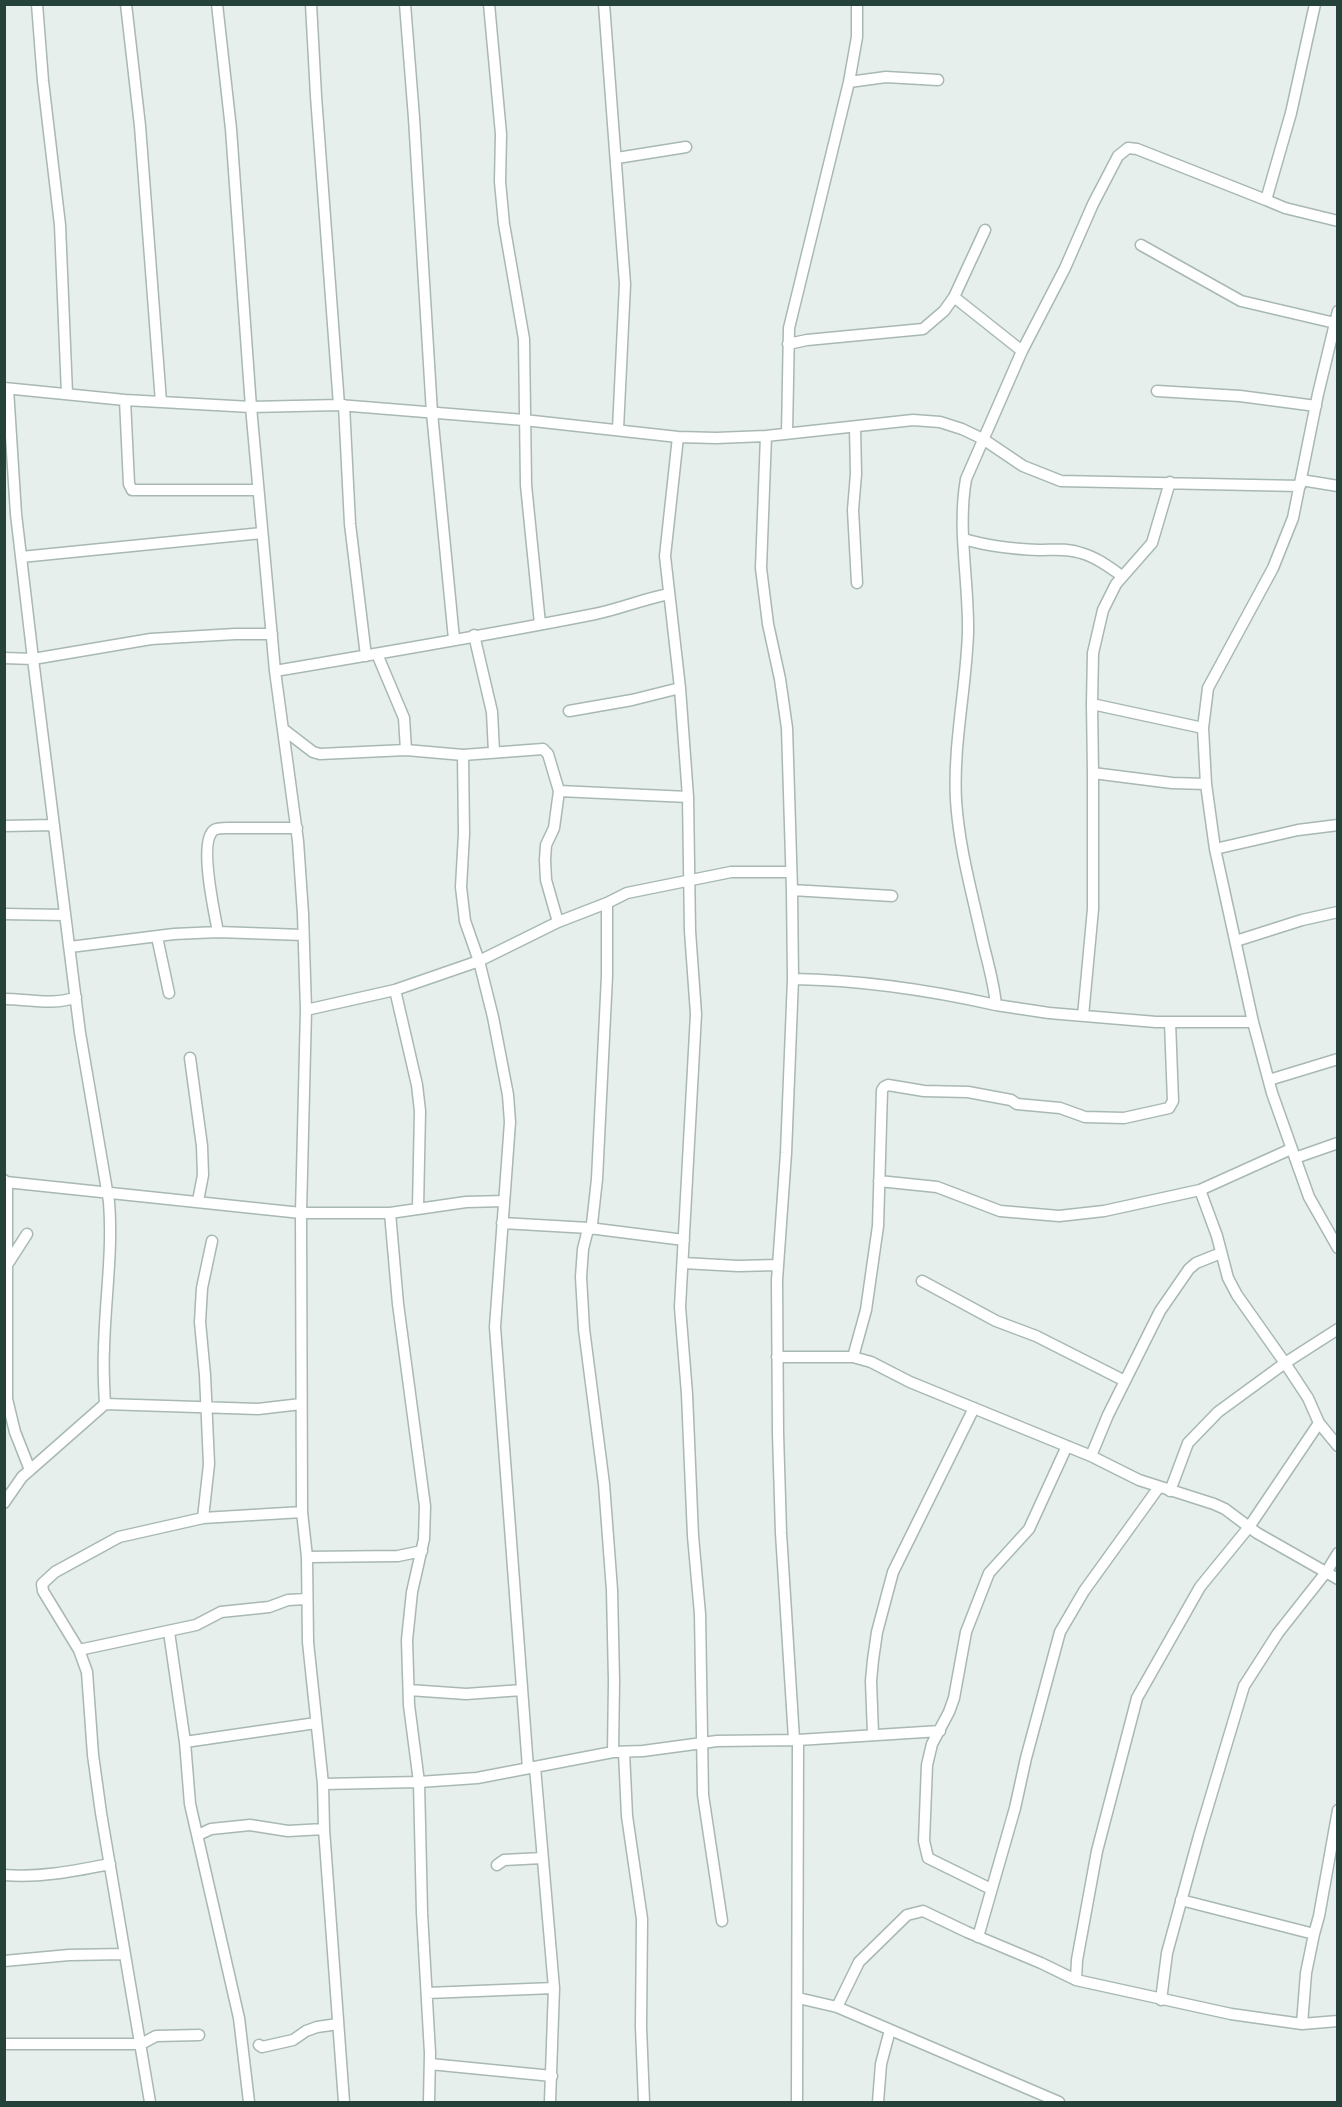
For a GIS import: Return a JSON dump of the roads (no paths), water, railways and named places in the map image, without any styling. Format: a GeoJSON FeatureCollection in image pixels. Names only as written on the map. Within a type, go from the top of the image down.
{"type":"FeatureCollection","features":[{"type":"Feature","properties":{"kind":"street"},"geometry":{"type":"LineString","coordinates":[[37,4],[60,225],[67,394]]}},
{"type":"Feature","properties":{"kind":"street"},"geometry":{"type":"LineString","coordinates":[[126,4],[140,126],[161,402]]}},
{"type":"Feature","properties":{"kind":"street"},"geometry":{"type":"LineString","coordinates":[[217,4],[231,129],[251,407],[275,671],[297,828],[303,914],[306,1010],[302,1214],[302,1512],[307,1557],[308,1641],[323,1784],[324,1829],[344,2103]]}},
{"type":"Feature","properties":{"kind":"street"},"geometry":{"type":"LineString","coordinates":[[311,4],[316,96],[350,524],[372,655],[404,718],[406,750]]}},
{"type":"Feature","properties":{"kind":"street"},"geometry":{"type":"LineString","coordinates":[[405,4],[432,413],[453,639]]}},
{"type":"Feature","properties":{"kind":"street"},"geometry":{"type":"LineString","coordinates":[[489,4],[501,134],[500,182],[504,224],[524,339],[526,486],[540,624]]}},
{"type":"Feature","properties":{"kind":"street"},"geometry":{"type":"LineString","coordinates":[[604,4],[625,284],[618,429]]}},
{"type":"Feature","properties":{"kind":"street"},"geometry":{"type":"LineString","coordinates":[[787,433],[789,328],[849,82],[857,37],[857,4]]}},
{"type":"Feature","properties":{"kind":"street"},"geometry":{"type":"LineString","coordinates":[[1266,200],[1291,113],[1315,4]]}},
{"type":"Feature","properties":{"kind":"street"},"geometry":{"type":"LineString","coordinates":[[849,82],[886,77],[938,80]]}},
{"type":"Feature","properties":{"kind":"street"},"geometry":{"type":"LineString","coordinates":[[617,159],[686,147]]}},
{"type":"Feature","properties":{"kind":"street"},"geometry":{"type":"LineString","coordinates":[[996,1005],[965,863],[956,801],[957,758],[968,631],[963,499],[966,479],[982,439],[1022,351],[1065,268],[1102,185],[1118,156],[1124,150],[1137,149],[1285,208],[1338,221]]}},
{"type":"Feature","properties":{"kind":"street"},"geometry":{"type":"LineString","coordinates":[[788,344],[807,340],[923,329],[944,311],[954,297],[985,230]]}},
{"type":"Feature","properties":{"kind":"street"},"geometry":{"type":"LineString","coordinates":[[1141,245],[1241,301],[1335,323]]}},
{"type":"Feature","properties":{"kind":"street"},"geometry":{"type":"LineString","coordinates":[[954,297],[1022,351]]}},
{"type":"Feature","properties":{"kind":"street"},"geometry":{"type":"LineString","coordinates":[[1338,311],[1293,518],[1283,547],[1208,688],[1203,728],[1206,784],[1215,849],[1253,1022],[1269,1080],[1309,1197],[1338,1248]]}},
{"type":"Feature","properties":{"kind":"street"},"geometry":{"type":"LineString","coordinates":[[105,1404],[104,1350],[110,1221],[105,1171],[76,997],[33,659],[16,514],[6,389],[125,400],[251,407],[342,405],[524,420],[678,437],[766,436],[913,420],[940,422],[962,429],[982,439],[1023,466],[1061,481],[1300,483],[1338,486]]}},
{"type":"Feature","properties":{"kind":"street"},"geometry":{"type":"LineString","coordinates":[[1157,391],[1240,396],[1316,406]]}},
{"type":"Feature","properties":{"kind":"street"},"geometry":{"type":"LineString","coordinates":[[125,400],[129,484],[132,490],[258,490]]}},
{"type":"Feature","properties":{"kind":"street"},"geometry":{"type":"LineString","coordinates":[[855,426],[856,474],[853,510],[857,583]]}},
{"type":"Feature","properties":{"kind":"street"},"geometry":{"type":"LineString","coordinates":[[766,436],[761,568],[768,624],[780,679],[787,728],[792,872],[793,979],[786,1153],[778,1265],[777,1357],[781,1533],[796,1739],[797,2103]]}},
{"type":"Feature","properties":{"kind":"street"},"geometry":{"type":"LineString","coordinates":[[678,437],[665,556],[680,688],[688,797],[688,880],[696,1014],[680,1307],[687,1394],[693,1536],[700,1614],[700,1687],[704,1743],[703,1795],[722,1921]]}},
{"type":"Feature","properties":{"kind":"street"},"geometry":{"type":"LineString","coordinates":[[1083,1016],[1093,909],[1093,653],[1101,621],[1116,584],[1152,543],[1170,482]]}},
{"type":"Feature","properties":{"kind":"street"},"geometry":{"type":"LineString","coordinates":[[21,557],[262,533]]}},
{"type":"Feature","properties":{"kind":"street"},"geometry":{"type":"LineString","coordinates":[[963,539],[998,546],[1069,550],[1096,559],[1122,576]]}},
{"type":"Feature","properties":{"kind":"street"},"geometry":{"type":"LineString","coordinates":[[275,671],[619,609],[644,599],[669,594]]}},
{"type":"Feature","properties":{"kind":"street"},"geometry":{"type":"LineString","coordinates":[[4,658],[33,659],[152,639],[272,634]]}},
{"type":"Feature","properties":{"kind":"street"},"geometry":{"type":"LineString","coordinates":[[474,635],[492,712],[494,752]]}},
{"type":"Feature","properties":{"kind":"street"},"geometry":{"type":"LineString","coordinates":[[569,711],[632,700],[680,688]]}},
{"type":"Feature","properties":{"kind":"street"},"geometry":{"type":"LineString","coordinates":[[1092,704],[1203,728]]}},
{"type":"Feature","properties":{"kind":"street"},"geometry":{"type":"LineString","coordinates":[[283,729],[313,752],[320,754],[406,750],[463,755],[546,751],[559,791],[554,828],[546,845],[544,860],[546,880],[558,922]]}},
{"type":"Feature","properties":{"kind":"street"},"geometry":{"type":"LineString","coordinates":[[463,755],[464,834],[461,887],[465,921],[479,961],[493,1017],[508,1095],[510,1131],[495,1327],[522,1689],[542,1858],[554,1988],[550,2103]]}},
{"type":"Feature","properties":{"kind":"street"},"geometry":{"type":"LineString","coordinates":[[1093,773],[1172,783],[1206,784]]}},
{"type":"Feature","properties":{"kind":"street"},"geometry":{"type":"LineString","coordinates":[[559,791],[688,797]]}},
{"type":"Feature","properties":{"kind":"street"},"geometry":{"type":"LineString","coordinates":[[4,826],[54,825]]}},
{"type":"Feature","properties":{"kind":"street"},"geometry":{"type":"LineString","coordinates":[[1215,849],[1298,830],[1338,825]]}},
{"type":"Feature","properties":{"kind":"street"},"geometry":{"type":"LineString","coordinates":[[218,932],[207,873],[209,839],[212,833],[217,829],[228,828],[297,828]]}},
{"type":"Feature","properties":{"kind":"street"},"geometry":{"type":"LineString","coordinates":[[306,1010],[395,990],[479,961],[558,922],[627,893],[731,872],[792,872]]}},
{"type":"Feature","properties":{"kind":"street"},"geometry":{"type":"LineString","coordinates":[[792,890],[892,896]]}},
{"type":"Feature","properties":{"kind":"street"},"geometry":{"type":"LineString","coordinates":[[607,903],[607,976],[597,1179],[592,1224],[583,1249],[581,1277],[584,1329],[604,1484],[612,1590],[614,1681],[619,1752],[642,1919],[641,2027],[644,2103]]}},
{"type":"Feature","properties":{"kind":"street"},"geometry":{"type":"LineString","coordinates":[[1236,940],[1302,920],[1338,912]]}},
{"type":"Feature","properties":{"kind":"street"},"geometry":{"type":"LineString","coordinates":[[4,914],[65,915]]}},
{"type":"Feature","properties":{"kind":"street"},"geometry":{"type":"LineString","coordinates":[[70,947],[218,932],[303,935]]}},
{"type":"Feature","properties":{"kind":"street"},"geometry":{"type":"LineString","coordinates":[[158,937],[169,993]]}},
{"type":"Feature","properties":{"kind":"street"},"geometry":{"type":"LineString","coordinates":[[793,979],[898,987],[996,1005],[1083,1016],[1170,1022],[1253,1022]]}},
{"type":"Feature","properties":{"kind":"street"},"geometry":{"type":"LineString","coordinates":[[395,990],[417,1085],[420,1111],[418,1208]]}},
{"type":"Feature","properties":{"kind":"street"},"geometry":{"type":"LineString","coordinates":[[4,999],[61,1002],[76,997]]}},
{"type":"Feature","properties":{"kind":"street"},"geometry":{"type":"LineString","coordinates":[[853,1357],[866,1310],[878,1226],[884,1087],[888,1085],[924,1091],[969,1092],[1011,1100],[1017,1104],[1060,1108],[1085,1117],[1124,1118],[1169,1108],[1173,1101],[1170,1022]]}},
{"type":"Feature","properties":{"kind":"street"},"geometry":{"type":"LineString","coordinates":[[189,1058],[202,1146],[203,1175],[198,1201]]}},
{"type":"Feature","properties":{"kind":"street"},"geometry":{"type":"LineString","coordinates":[[1269,1080],[1338,1059]]}},
{"type":"Feature","properties":{"kind":"street"},"geometry":{"type":"LineString","coordinates":[[879,1181],[937,1187],[1000,1211],[1059,1216],[1104,1211],[1200,1190],[1293,1154],[1338,1143]]}},
{"type":"Feature","properties":{"kind":"street"},"geometry":{"type":"LineString","coordinates":[[30,1470],[24,1460],[10,1416],[5,1386],[7,1264],[5,1181],[302,1214],[390,1213],[466,1202],[504,1201]]}},
{"type":"Feature","properties":{"kind":"street"},"geometry":{"type":"LineString","coordinates":[[1200,1190],[1228,1278],[1237,1295],[1308,1398],[1319,1423],[1338,1446]]}},
{"type":"Feature","properties":{"kind":"street"},"geometry":{"type":"LineString","coordinates":[[390,1213],[398,1304],[425,1506],[422,1551],[412,1592],[406,1640],[419,1782],[430,2064],[429,2103]]}},
{"type":"Feature","properties":{"kind":"street"},"geometry":{"type":"LineString","coordinates":[[502,1223],[590,1228],[684,1240]]}},
{"type":"Feature","properties":{"kind":"street"},"geometry":{"type":"LineString","coordinates":[[7,1264],[27,1234]]}},
{"type":"Feature","properties":{"kind":"street"},"geometry":{"type":"LineString","coordinates":[[203,1518],[209,1464],[200,1322],[202,1288],[212,1241]]}},
{"type":"Feature","properties":{"kind":"street"},"geometry":{"type":"LineString","coordinates":[[1091,1456],[1108,1415],[1160,1311],[1182,1277],[1196,1263],[1221,1253]]}},
{"type":"Feature","properties":{"kind":"street"},"geometry":{"type":"LineString","coordinates":[[683,1263],[778,1265]]}},
{"type":"Feature","properties":{"kind":"street"},"geometry":{"type":"LineString","coordinates":[[922,1281],[996,1322],[1036,1336],[1125,1381]]}},
{"type":"Feature","properties":{"kind":"street"},"geometry":{"type":"LineString","coordinates":[[1170,1491],[1188,1443],[1218,1412],[1285,1363],[1338,1329]]}},
{"type":"Feature","properties":{"kind":"street"},"geometry":{"type":"LineString","coordinates":[[777,1357],[853,1357],[871,1362],[910,1382],[1091,1456],[1139,1480],[1225,1509],[1249,1527],[1338,1579]]}},
{"type":"Feature","properties":{"kind":"street"},"geometry":{"type":"LineString","coordinates":[[4,1503],[22,1477],[105,1404],[258,1409],[302,1404]]}},
{"type":"Feature","properties":{"kind":"street"},"geometry":{"type":"LineString","coordinates":[[873,1734],[871,1681],[873,1660],[877,1632],[893,1572],[974,1408]]}},
{"type":"Feature","properties":{"kind":"street"},"geometry":{"type":"LineString","coordinates":[[1076,1980],[1077,1960],[1097,1851],[1137,1698],[1200,1587],[1249,1527],[1319,1423]]}},
{"type":"Feature","properties":{"kind":"street"},"geometry":{"type":"LineString","coordinates":[[990,1889],[932,1861],[925,1849],[927,1765],[932,1744],[954,1698],[966,1632],[989,1573],[1029,1529],[1067,1446]]}},
{"type":"Feature","properties":{"kind":"street"},"geometry":{"type":"LineString","coordinates":[[978,1937],[1015,1808],[1060,1632],[1084,1591],[1159,1487]]}},
{"type":"Feature","properties":{"kind":"street"},"geometry":{"type":"LineString","coordinates":[[150,2103],[93,1755],[87,1672],[79,1650],[42,1590],[42,1584],[55,1572],[119,1537],[203,1518],[302,1512]]}},
{"type":"Feature","properties":{"kind":"street"},"geometry":{"type":"LineString","coordinates":[[307,1557],[398,1556],[422,1551]]}},
{"type":"Feature","properties":{"kind":"street"},"geometry":{"type":"LineString","coordinates":[[1161,2000],[1167,1953],[1181,1900],[1244,1686],[1278,1633],[1338,1554]]}},
{"type":"Feature","properties":{"kind":"street"},"geometry":{"type":"LineString","coordinates":[[79,1650],[196,1625],[221,1612],[270,1607],[288,1600],[306,1599]]}},
{"type":"Feature","properties":{"kind":"street"},"geometry":{"type":"LineString","coordinates":[[169,1632],[185,1742],[190,1804],[239,2018],[249,2103]]}},
{"type":"Feature","properties":{"kind":"street"},"geometry":{"type":"LineString","coordinates":[[409,1690],[466,1694],[522,1689]]}},
{"type":"Feature","properties":{"kind":"street"},"geometry":{"type":"LineString","coordinates":[[185,1742],[316,1723]]}},
{"type":"Feature","properties":{"kind":"street"},"geometry":{"type":"LineString","coordinates":[[323,1784],[477,1778],[619,1752],[704,1743],[940,1731]]}},
{"type":"Feature","properties":{"kind":"street"},"geometry":{"type":"LineString","coordinates":[[1302,2024],[1306,1973],[1338,1810]]}},
{"type":"Feature","properties":{"kind":"street"},"geometry":{"type":"LineString","coordinates":[[198,1834],[211,1829],[250,1825],[288,1831],[324,1829]]}},
{"type":"Feature","properties":{"kind":"street"},"geometry":{"type":"LineString","coordinates":[[497,1865],[504,1860],[542,1858]]}},
{"type":"Feature","properties":{"kind":"street"},"geometry":{"type":"LineString","coordinates":[[4,1875],[26,1877],[58,1874],[110,1864]]}},
{"type":"Feature","properties":{"kind":"street"},"geometry":{"type":"LineString","coordinates":[[1181,1900],[1314,1934]]}},
{"type":"Feature","properties":{"kind":"street"},"geometry":{"type":"LineString","coordinates":[[837,2007],[859,1962],[907,1915],[923,1911],[1076,1980],[1231,2014],[1302,2024],[1338,2021]]}},
{"type":"Feature","properties":{"kind":"street"},"geometry":{"type":"LineString","coordinates":[[4,1961],[69,1955],[125,1954]]}},
{"type":"Feature","properties":{"kind":"street"},"geometry":{"type":"LineString","coordinates":[[427,1993],[554,1988]]}},
{"type":"Feature","properties":{"kind":"street"},"geometry":{"type":"LineString","coordinates":[[798,1998],[837,2007],[1059,2103]]}},
{"type":"Feature","properties":{"kind":"street"},"geometry":{"type":"LineString","coordinates":[[260,2045],[262,2047],[285,2043],[317,2027],[338,2024]]}},
{"type":"Feature","properties":{"kind":"street"},"geometry":{"type":"LineString","coordinates":[[878,2103],[881,2064],[890,2030]]}},
{"type":"Feature","properties":{"kind":"street"},"geometry":{"type":"LineString","coordinates":[[4,2044],[141,2044],[156,2036],[199,2035]]}},
{"type":"Feature","properties":{"kind":"street"},"geometry":{"type":"LineString","coordinates":[[430,2064],[552,2076]]}}]}
